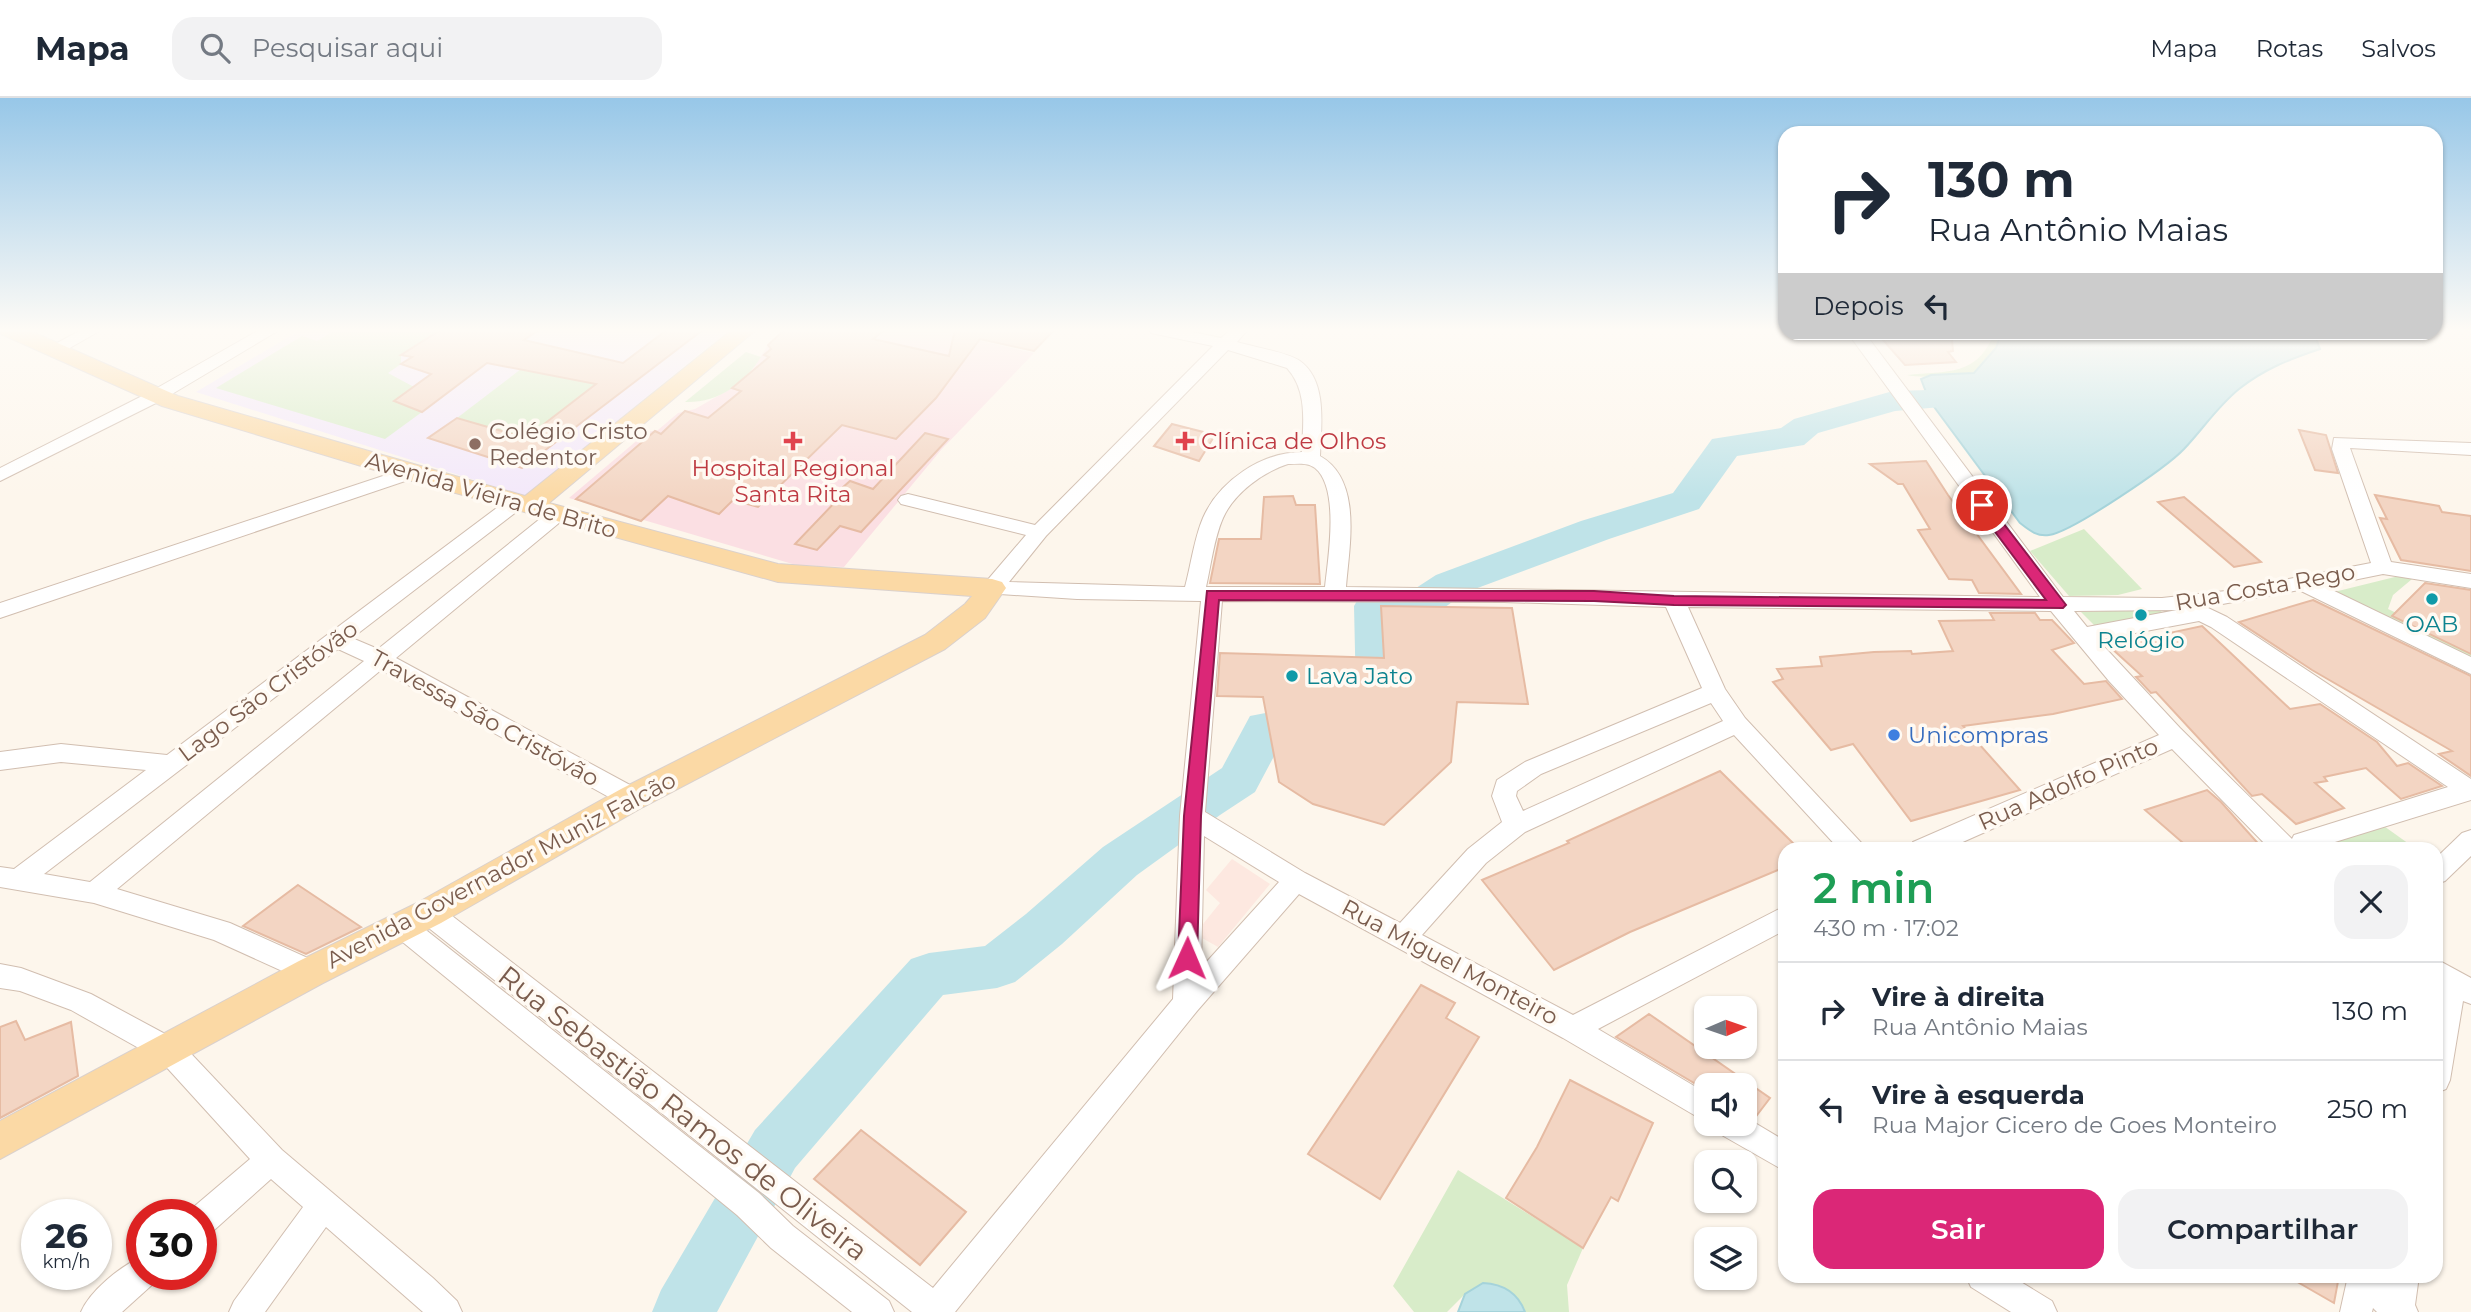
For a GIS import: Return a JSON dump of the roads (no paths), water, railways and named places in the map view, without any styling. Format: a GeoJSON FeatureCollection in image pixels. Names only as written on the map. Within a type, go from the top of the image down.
{"type":"FeatureCollection","features":[{"type":"Feature","properties":{"kind":"main road","name":"Avenida Vieira de Brito"},"geometry":{"type":"LineString","coordinates":[[132,386],[156,397],[410,473],[778,573],[992,588]]}},
{"type":"Feature","properties":{"kind":"main road"},"geometry":{"type":"LineString","coordinates":[[523,504],[674,386]]}},
{"type":"Feature","properties":{"kind":"main road","name":"Avenida Governador Muniz Falcão"},"geometry":{"type":"LineString","coordinates":[[0,1141],[311,972],[416,920],[632,798],[936,642],[975,611],[992,588]]}},
{"type":"Feature","properties":{"kind":"street"},"geometry":{"type":"LineString","coordinates":[[0,475],[176,386]]}},
{"type":"Feature","properties":{"kind":"street"},"geometry":{"type":"LineString","coordinates":[[992,588],[1039,533],[1184,386]]}},
{"type":"Feature","properties":{"kind":"street"},"geometry":{"type":"LineString","coordinates":[[1308,386],[1311,458]]}},
{"type":"Feature","properties":{"kind":"street"},"geometry":{"type":"LineString","coordinates":[[1897,386],[1982,505],[2082,635],[2176,737],[2279,842]]}},
{"type":"Feature","properties":{"kind":"street"},"geometry":{"type":"LineString","coordinates":[[2383,567],[2340,449],[2341,442],[2471,449]]}},
{"type":"Feature","properties":{"kind":"street"},"geometry":{"type":"LineString","coordinates":[[1187,1003],[1203,595],[1213,518],[1233,489],[1268,464],[1287,458],[1311,458],[1326,468],[1335,483],[1339,504],[1335,594]]}},
{"type":"Feature","properties":{"kind":"street"},"geometry":{"type":"LineString","coordinates":[[0,611],[410,473]]}},
{"type":"Feature","properties":{"kind":"street"},"geometry":{"type":"LineString","coordinates":[[908,500],[1039,533]]}},
{"type":"Feature","properties":{"kind":"street","name":"Lago São Cristóvão"},"geometry":{"type":"LineString","coordinates":[[9,878],[171,764],[523,504]]}},
{"type":"Feature","properties":{"kind":"street","name":"Lago São Cristóvão"},"geometry":{"type":"LineString","coordinates":[[94,893],[558,514]]}},
{"type":"Feature","properties":{"kind":"street","name":"Rua Costa Rego"},"geometry":{"type":"LineString","coordinates":[[992,588],[1203,595],[1594,596],[1674,600],[2058,605],[2180,603],[2226,598],[2383,567],[2471,582]]}},
{"type":"Feature","properties":{"kind":"street"},"geometry":{"type":"LineString","coordinates":[[2301,583],[2471,666]]}},
{"type":"Feature","properties":{"kind":"street"},"geometry":{"type":"LineString","coordinates":[[1674,600],[1715,692],[1737,724],[1848,842]]}},
{"type":"Feature","properties":{"kind":"street"},"geometry":{"type":"LineString","coordinates":[[2180,603],[2203,614],[2470,791]]}},
{"type":"Feature","properties":{"kind":"street"},"geometry":{"type":"LineString","coordinates":[[2082,635],[2203,614]]}},
{"type":"Feature","properties":{"kind":"street","name":"Travessa São Cristóvão"},"geometry":{"type":"LineString","coordinates":[[337,640],[379,659],[632,798]]}},
{"type":"Feature","properties":{"kind":"street"},"geometry":{"type":"LineString","coordinates":[[1517,825],[1504,796],[1506,786],[1533,768],[1715,692]]}},
{"type":"Feature","properties":{"kind":"street"},"geometry":{"type":"LineString","coordinates":[[1404,936],[1477,856],[1517,825],[1737,724]]}},
{"type":"Feature","properties":{"kind":"street","name":"Rua Adolfo Pinto"},"geometry":{"type":"LineString","coordinates":[[1938,842],[2176,737]]}},
{"type":"Feature","properties":{"kind":"street"},"geometry":{"type":"LineString","coordinates":[[0,761],[61,753],[171,764]]}},
{"type":"Feature","properties":{"kind":"street"},"geometry":{"type":"LineString","coordinates":[[2303,842],[2470,791]]}},
{"type":"Feature","properties":{"kind":"street","name":"Rua Miguel Monteiro"},"geometry":{"type":"LineString","coordinates":[[1193,811],[1296,880],[1573,1029],[1694,1102]]}},
{"type":"Feature","properties":{"kind":"street"},"geometry":{"type":"LineString","coordinates":[[2443,867],[2471,840]]}},
{"type":"Feature","properties":{"kind":"street"},"geometry":{"type":"LineString","coordinates":[[9,878],[94,893],[221,931],[311,972]]}},
{"type":"Feature","properties":{"kind":"street"},"geometry":{"type":"LineString","coordinates":[[936,1311],[1187,1003],[1296,880]]}},
{"type":"Feature","properties":{"kind":"street","name":"Rua Sebastião Ramos de Oliveira"},"geometry":{"type":"LineString","coordinates":[[416,920],[759,1171],[936,1311]]}},
{"type":"Feature","properties":{"kind":"street","name":"Rua Sebastião Ramos de Oliveira"},"geometry":{"type":"LineString","coordinates":[[416,920],[748,1204],[782,1237],[878,1312]]}},
{"type":"Feature","properties":{"kind":"street"},"geometry":{"type":"LineString","coordinates":[[1573,1029],[1778,921]]}},
{"type":"Feature","properties":{"kind":"street"},"geometry":{"type":"LineString","coordinates":[[0,976],[21,980],[81,1002],[170,1051],[271,1160],[446,1312]]}},
{"type":"Feature","properties":{"kind":"street"},"geometry":{"type":"LineString","coordinates":[[2443,1040],[2453,982]]}},
{"type":"Feature","properties":{"kind":"street"},"geometry":{"type":"LineString","coordinates":[[1750,1136],[1778,1153]]}},
{"type":"Feature","properties":{"kind":"street"},"geometry":{"type":"LineString","coordinates":[[217,1207],[271,1160]]}},
{"type":"Feature","properties":{"kind":"street"},"geometry":{"type":"LineString","coordinates":[[245,1312],[324,1204]]}},
{"type":"Feature","properties":{"kind":"street"},"geometry":{"type":"LineString","coordinates":[[1993,1283],[2041,1312]]}},
{"type":"Feature","properties":{"kind":"street"},"geometry":{"type":"LineString","coordinates":[[2356,1312],[2363,1283]]}},
{"type":"Feature","properties":{"kind":"street"},"geometry":{"type":"LineString","coordinates":[[2369,1283],[2399,1311]]}},
{"type":"Feature","properties":{"kind":"street"},"geometry":{"type":"LineString","coordinates":[[2399,1311],[2402,1283]]}},
{"type":"Feature","properties":{"kind":"street"},"geometry":{"type":"LineString","coordinates":[[97,1312],[126,1287]]}},
{"type":"Feature","properties":{"kind":"water"},"geometry":{"type":"Polygon","coordinates":[[[1924,386],[2243,386],[2224,403],[2184,449],[2159,470],[2077,523],[2049,535],[2033,532],[2020,523],[1929,400],[1924,386]]]}},
{"type":"Feature","properties":{"kind":"water"},"geometry":{"type":"Polygon","coordinates":[[[1483,1283],[1497,1285],[1509,1291],[1525,1312],[1458,1312],[1465,1294],[1483,1283]]]}},
{"type":"Feature","properties":{"kind":"waterway"},"geometry":{"type":"LineString","coordinates":[[683,1312],[775,1149],[929,975],[997,966],[1044,929],[1120,861],[1239,780],[1266,727],[1378,708],[1374,606],[1426,601],[1450,584],[1595,530],[1686,501],[1725,447],[1791,437],[1806,426],[1893,401],[1929,400]]}},
{"type":"Feature","properties":{"kind":"place","name":"Hospital Regional Santa Rita"},"geometry":{"type":"Point","coordinates":[793,441]}},
{"type":"Feature","properties":{"kind":"place","name":"Clínica de Olhos"},"geometry":{"type":"Point","coordinates":[1185,441]}},
{"type":"Feature","properties":{"kind":"place","name":"Colégio Cristo Redentor"},"geometry":{"type":"Point","coordinates":[475,444]}},
{"type":"Feature","properties":{"kind":"place","name":"OAB"},"geometry":{"type":"Point","coordinates":[2432,599]}},
{"type":"Feature","properties":{"kind":"place","name":"Relógio"},"geometry":{"type":"Point","coordinates":[2141,615]}},
{"type":"Feature","properties":{"kind":"place","name":"Lava Jato"},"geometry":{"type":"Point","coordinates":[1292,676]}},
{"type":"Feature","properties":{"kind":"place","name":"Unicompras"},"geometry":{"type":"Point","coordinates":[1894,735]}}]}
